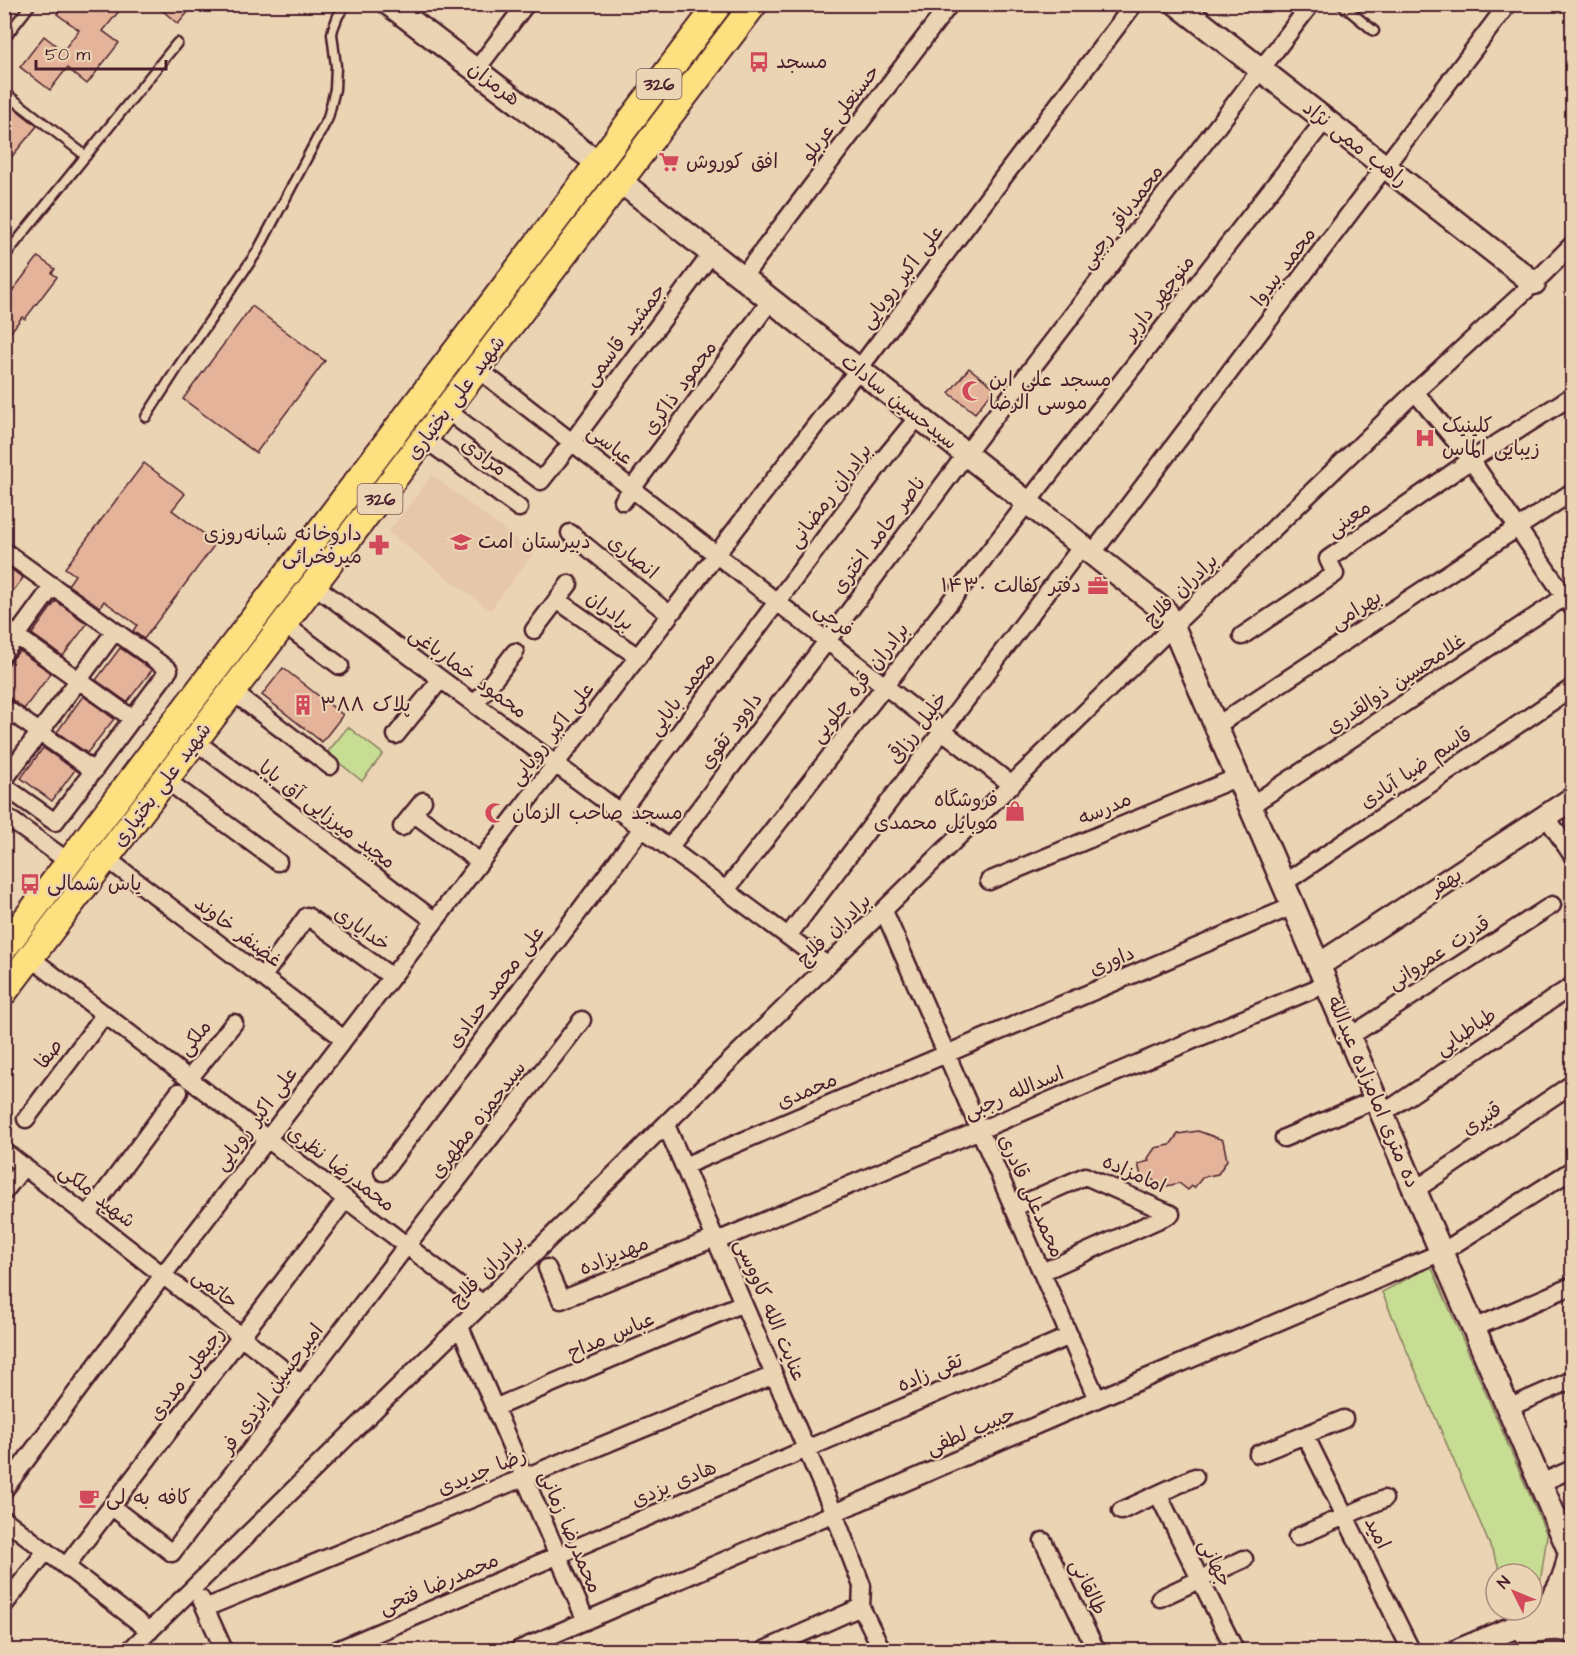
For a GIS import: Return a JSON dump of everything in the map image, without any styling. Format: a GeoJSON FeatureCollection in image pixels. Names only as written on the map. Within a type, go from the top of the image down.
{"type":"FeatureCollection","features":[{"type":"Feature","properties":{"kind":"main road","name":"هرمزان"},"geometry":{"type":"LineString","coordinates":[[389,4],[599,164]]}},
{"type":"Feature","properties":{"kind":"main road","name":"شهید علی بختیاری"},"geometry":{"type":"LineString","coordinates":[[4,992],[754,4]]}},
{"type":"Feature","properties":{"kind":"main road","name":"راهب ممی نژاد"},"geometry":{"type":"LineString","coordinates":[[1177,4],[1534,284]]}},
{"type":"Feature","properties":{"kind":"main road","name":"شهید علی بختیاری"},"geometry":{"type":"LineString","coordinates":[[4,948],[17,924],[69,862],[599,164],[709,8]]}},
{"type":"Feature","properties":{"kind":"main road"},"geometry":{"type":"LineString","coordinates":[[599,164],[620,181]]}},
{"type":"Feature","properties":{"kind":"main road","name":"سیدحسین سادات"},"geometry":{"type":"LineString","coordinates":[[620,181],[1159,605],[1166,612],[1173,626]]}},
{"type":"Feature","properties":{"kind":"main road"},"geometry":{"type":"LineString","coordinates":[[553,225],[574,242]]}},
{"type":"Feature","properties":{"kind":"main road"},"geometry":{"type":"LineString","coordinates":[[292,568],[314,585]]}},
{"type":"Feature","properties":{"kind":"main road","name":"ده متری امامزاده عبدالله"},"geometry":{"type":"LineString","coordinates":[[1173,626],[1571,1554]]}},
{"type":"Feature","properties":{"kind":"main road","name":"بهفر"},"geometry":{"type":"LineString","coordinates":[[1322,974],[1572,799]]}},
{"type":"Feature","properties":{"kind":"main road"},"geometry":{"type":"LineString","coordinates":[[1544,1610],[1562,1584],[1571,1554]]}},
{"type":"Feature","properties":{"kind":"main road"},"geometry":{"type":"LineString","coordinates":[[1544,1615],[1572,1603]]}},
{"type":"Feature","properties":{"kind":"main road"},"geometry":{"type":"LineString","coordinates":[[1460,1650],[1527,1622]]}},
{"type":"Feature","properties":{"kind":"main road"},"geometry":{"type":"LineString","coordinates":[[1506,1631],[1536,1632],[1550,1628],[1563,1628],[1572,1632]]}},
{"type":"Feature","properties":{"kind":"street"},"geometry":{"type":"LineString","coordinates":[[476,70],[526,4]]}},
{"type":"Feature","properties":{"kind":"street","name":"حسنعلی عربلو"},"geometry":{"type":"LineString","coordinates":[[742,278],[950,4]]}},
{"type":"Feature","properties":{"kind":"street","name":"علی اکبر رویایی"},"geometry":{"type":"LineString","coordinates":[[4,1490],[267,1138],[858,370],[1134,4]]}},
{"type":"Feature","properties":{"kind":"street","name":"محمدباقر رجبی"},"geometry":{"type":"LineString","coordinates":[[966,454],[1311,4]]}},
{"type":"Feature","properties":{"kind":"street","name":"محمد بیدوا"},"geometry":{"type":"LineString","coordinates":[[1087,550],[1385,167],[1508,4]]}},
{"type":"Feature","properties":{"kind":"street","name":"منوچهر داربر"},"geometry":{"type":"LineString","coordinates":[[1027,502],[1325,120]]}},
{"type":"Feature","properties":{"kind":"street","name":"برادران فلاح"},"geometry":{"type":"LineString","coordinates":[[130,1650],[1173,626],[1414,392],[1534,284],[1572,245]]}},
{"type":"Feature","properties":{"kind":"street","name":"جمشید قاسمی"},"geometry":{"type":"LineString","coordinates":[[446,410],[541,481],[712,253]]}},
{"type":"Feature","properties":{"kind":"street","name":"محمود ذاکری"},"geometry":{"type":"LineString","coordinates":[[628,495],[771,300]]}},
{"type":"Feature","properties":{"kind":"street","name":"عباسی"},"geometry":{"type":"LineString","coordinates":[[478,369],[572,442],[628,495],[716,555]]}},
{"type":"Feature","properties":{"kind":"street"},"geometry":{"type":"LineString","coordinates":[[1414,392],[1471,460],[1570,598]]}},
{"type":"Feature","properties":{"kind":"street"},"geometry":{"type":"LineString","coordinates":[[1471,460],[1572,396]]}},
{"type":"Feature","properties":{"kind":"street","name":"برادران رمضانی"},"geometry":{"type":"LineString","coordinates":[[778,603],[886,456],[918,417]]}},
{"type":"Feature","properties":{"kind":"street","name":"مرادی"},"geometry":{"type":"LineString","coordinates":[[425,439],[519,508]]}},
{"type":"Feature","properties":{"kind":"street","name":"ناصر حامد اختری"},"geometry":{"type":"LineString","coordinates":[[827,641],[966,454]]}},
{"type":"Feature","properties":{"kind":"street","name":"معینی"},"geometry":{"type":"LineString","coordinates":[[1242,636],[1335,574],[1328,559],[1471,460]]}},
{"type":"Feature","properties":{"kind":"street","name":"بهرامی"},"geometry":{"type":"LineString","coordinates":[[1216,726],[1572,492]]}},
{"type":"Feature","properties":{"kind":"street","name":"برادران قره چلویی"},"geometry":{"type":"LineString","coordinates":[[726,890],[1027,502]]}},
{"type":"Feature","properties":{"kind":"street","name":"انصاری"},"geometry":{"type":"LineString","coordinates":[[570,532],[670,615]]}},
{"type":"Feature","properties":{"kind":"street","name":"خلیل رزاقی"},"geometry":{"type":"LineString","coordinates":[[788,936],[943,731],[1087,550]]}},
{"type":"Feature","properties":{"kind":"street"},"geometry":{"type":"LineString","coordinates":[[4,551],[169,670],[56,822],[4,786]]}},
{"type":"Feature","properties":{"kind":"street","name":"فرجی"},"geometry":{"type":"LineString","coordinates":[[716,555],[1012,785]]}},
{"type":"Feature","properties":{"kind":"street","name":"برادران"},"geometry":{"type":"LineString","coordinates":[[534,630],[569,584]]}},
{"type":"Feature","properties":{"kind":"street","name":"محمود خمارباغی"},"geometry":{"type":"LineString","coordinates":[[314,585],[828,966]]}},
{"type":"Feature","properties":{"kind":"street"},"geometry":{"type":"LineString","coordinates":[[4,653],[11,632],[53,586]]}},
{"type":"Feature","properties":{"kind":"street","name":"غلامحسین ذوالقدری"},"geometry":{"type":"LineString","coordinates":[[1250,807],[1570,598]]}},
{"type":"Feature","properties":{"kind":"street","name":"برادران"},"geometry":{"type":"LineString","coordinates":[[557,600],[638,657]]}},
{"type":"Feature","properties":{"kind":"street","name":"محمد بابایی"},"geometry":{"type":"LineString","coordinates":[[620,812],[778,603]]}},
{"type":"Feature","properties":{"kind":"street"},"geometry":{"type":"LineString","coordinates":[[284,624],[339,666]]}},
{"type":"Feature","properties":{"kind":"street"},"geometry":{"type":"LineString","coordinates":[[4,780],[115,631]]}},
{"type":"Feature","properties":{"kind":"street"},"geometry":{"type":"LineString","coordinates":[[11,632],[133,719]]}},
{"type":"Feature","properties":{"kind":"street","name":"داوود تقوی"},"geometry":{"type":"LineString","coordinates":[[669,848],[827,641]]}},
{"type":"Feature","properties":{"kind":"street"},"geometry":{"type":"LineString","coordinates":[[475,705],[515,652]]}},
{"type":"Feature","properties":{"kind":"street"},"geometry":{"type":"LineString","coordinates":[[396,735],[441,679]]}},
{"type":"Feature","properties":{"kind":"street","name":"قاسم ضیا آبادی"},"geometry":{"type":"LineString","coordinates":[[1284,883],[1572,688]]}},
{"type":"Feature","properties":{"kind":"street"},"geometry":{"type":"LineString","coordinates":[[233,692],[330,766]]}},
{"type":"Feature","properties":{"kind":"street"},"geometry":{"type":"LineString","coordinates":[[4,707],[94,771]]}},
{"type":"Feature","properties":{"kind":"street","name":"مجید میرزایی آق بابا"},"geometry":{"type":"LineString","coordinates":[[195,741],[435,921]]}},
{"type":"Feature","properties":{"kind":"street","name":"مدرسه"},"geometry":{"type":"LineString","coordinates":[[989,881],[1238,777]]}},
{"type":"Feature","properties":{"kind":"street"},"geometry":{"type":"LineString","coordinates":[[166,780],[278,862]]}},
{"type":"Feature","properties":{"kind":"street"},"geometry":{"type":"LineString","coordinates":[[402,827],[418,807],[480,862]]}},
{"type":"Feature","properties":{"kind":"street"},"geometry":{"type":"LineString","coordinates":[[4,815],[69,862]]}},
{"type":"Feature","properties":{"kind":"street"},"geometry":{"type":"LineString","coordinates":[[1546,816],[1572,855]]}},
{"type":"Feature","properties":{"kind":"street","name":"علی محمد حدادی"},"geometry":{"type":"LineString","coordinates":[[383,1172],[642,828]]}},
{"type":"Feature","properties":{"kind":"street","name":"غضنفر خاوند"},"geometry":{"type":"LineString","coordinates":[[106,858],[344,1039]]}},
{"type":"Feature","properties":{"kind":"street","name":"قدرت عمروانی"},"geometry":{"type":"LineString","coordinates":[[1349,1036],[1552,905]]}},
{"type":"Feature","properties":{"kind":"street","name":"داوری"},"geometry":{"type":"LineString","coordinates":[[947,1055],[1293,906]]}},
{"type":"Feature","properties":{"kind":"street","name":"محمدعلی قادری"},"geometry":{"type":"LineString","coordinates":[[884,911],[1097,1399]]}},
{"type":"Feature","properties":{"kind":"street","name":"خدایاری"},"geometry":{"type":"LineString","coordinates":[[263,976],[307,916],[392,977]]}},
{"type":"Feature","properties":{"kind":"street","name":"محمدرضا نظری"},"geometry":{"type":"LineString","coordinates":[[31,958],[105,1014],[184,1085],[267,1138],[405,1247],[483,1304]]}},
{"type":"Feature","properties":{"kind":"street","name":"اسدالله رجبی"},"geometry":{"type":"LineString","coordinates":[[716,1240],[980,1130],[1322,974]]}},
{"type":"Feature","properties":{"kind":"street","name":"طباطبایی"},"geometry":{"type":"LineString","coordinates":[[1284,1138],[1379,1106],[1572,986]]}},
{"type":"Feature","properties":{"kind":"street","name":"صفا"},"geometry":{"type":"LineString","coordinates":[[26,1119],[105,1014]]}},
{"type":"Feature","properties":{"kind":"street","name":"سیدحمزه مطهری"},"geometry":{"type":"LineString","coordinates":[[405,1247],[582,1020]]}},
{"type":"Feature","properties":{"kind":"street","name":"ملکی"},"geometry":{"type":"LineString","coordinates":[[87,1216],[184,1085],[234,1023]]}},
{"type":"Feature","properties":{"kind":"street","name":"محمدی"},"geometry":{"type":"LineString","coordinates":[[684,1166],[947,1055]]}},
{"type":"Feature","properties":{"kind":"street","name":"قنبری"},"geometry":{"type":"LineString","coordinates":[[1415,1190],[1572,1084]]}},
{"type":"Feature","properties":{"kind":"street","name":"عنایت‌ الله کاووسی"},"geometry":{"type":"LineString","coordinates":[[666,1125],[834,1513],[862,1586],[861,1607]]}},
{"type":"Feature","properties":{"kind":"street","name":"شهید ملکی"},"geometry":{"type":"LineString","coordinates":[[4,1150],[163,1275]]}},
{"type":"Feature","properties":{"kind":"street"},"geometry":{"type":"LineString","coordinates":[[4,1192],[24,1166]]}},
{"type":"Feature","properties":{"kind":"street","name":"حبیب لطفی"},"geometry":{"type":"LineString","coordinates":[[518,1650],[1442,1252],[1572,1170]]}},
{"type":"Feature","properties":{"kind":"street","name":"امامزاده"},"geometry":{"type":"LineString","coordinates":[[1014,1208],[1085,1176],[1171,1214],[1042,1272]]}},
{"type":"Feature","properties":{"kind":"street","name":"رجبعلی مددی"},"geometry":{"type":"LineString","coordinates":[[66,1566],[340,1207]]}},
{"type":"Feature","properties":{"kind":"street","name":"مهدیزاده"},"geometry":{"type":"LineString","coordinates":[[547,1268],[561,1300],[716,1240]]}},
{"type":"Feature","properties":{"kind":"street","name":"امیرحسین ایزدی فر"},"geometry":{"type":"LineString","coordinates":[[112,1507],[172,1553],[405,1247]]}},
{"type":"Feature","properties":{"kind":"street","name":"حاتمی"},"geometry":{"type":"LineString","coordinates":[[163,1275],[302,1384]]}},
{"type":"Feature","properties":{"kind":"street"},"geometry":{"type":"LineString","coordinates":[[1474,1328],[1572,1286]]}},
{"type":"Feature","properties":{"kind":"street","name":"عباس مداح"},"geometry":{"type":"LineString","coordinates":[[494,1408],[743,1304]]}},
{"type":"Feature","properties":{"kind":"street","name":"محمدرضا زمانی"},"geometry":{"type":"LineString","coordinates":[[460,1327],[586,1621]]}},
{"type":"Feature","properties":{"kind":"street","name":"تقی زاده"},"geometry":{"type":"LineString","coordinates":[[806,1449],[1070,1336]]}},
{"type":"Feature","properties":{"kind":"street","name":"رضا جدیدی"},"geometry":{"type":"LineString","coordinates":[[205,1608],[774,1375]]}},
{"type":"Feature","properties":{"kind":"street"},"geometry":{"type":"LineString","coordinates":[[1508,1408],[1572,1380]]}},
{"type":"Feature","properties":{"kind":"street"},"geometry":{"type":"LineString","coordinates":[[1258,1454],[1344,1419]]}},
{"type":"Feature","properties":{"kind":"street","name":"امید"},"geometry":{"type":"LineString","coordinates":[[1305,1435],[1411,1650]]}},
{"type":"Feature","properties":{"kind":"street","name":"هادی یزدی"},"geometry":{"type":"LineString","coordinates":[[558,1557],[806,1449]]}},
{"type":"Feature","properties":{"kind":"street"},"geometry":{"type":"LineString","coordinates":[[1540,1483],[1572,1469]]}},
{"type":"Feature","properties":{"kind":"street"},"geometry":{"type":"LineString","coordinates":[[1121,1511],[1195,1477]]}},
{"type":"Feature","properties":{"kind":"street","name":"جهانی"},"geometry":{"type":"LineString","coordinates":[[1158,1494],[1235,1650]]}},
{"type":"Feature","properties":{"kind":"street"},"geometry":{"type":"LineString","coordinates":[[1297,1537],[1384,1499]]}},
{"type":"Feature","properties":{"kind":"street"},"geometry":{"type":"LineString","coordinates":[[4,1519],[150,1631]]}},
{"type":"Feature","properties":{"kind":"street","name":"طالقانی"},"geometry":{"type":"LineString","coordinates":[[1043,1541],[1096,1650]]}},
{"type":"Feature","properties":{"kind":"street"},"geometry":{"type":"LineString","coordinates":[[4,1605],[46,1551]]}},
{"type":"Feature","properties":{"kind":"street","name":"محمدرضا فتحی"},"geometry":{"type":"LineString","coordinates":[[337,1650],[558,1557]]}},
{"type":"Feature","properties":{"kind":"street"},"geometry":{"type":"LineString","coordinates":[[1160,1598],[1244,1559]]}},
{"type":"Feature","properties":{"kind":"street"},"geometry":{"type":"LineString","coordinates":[[195,1587],[224,1650]]}},
{"type":"Feature","properties":{"kind":"street"},"geometry":{"type":"LineString","coordinates":[[764,1650],[861,1607],[882,1650]]}},
{"type":"Feature","properties":{"kind":"lane"},"geometry":{"type":"LineString","coordinates":[[4,39],[31,4]]}},
{"type":"Feature","properties":{"kind":"lane"},"geometry":{"type":"LineString","coordinates":[[146,417],[257,252],[328,118],[335,89],[336,66],[332,34],[338,16],[346,4]]}},
{"type":"Feature","properties":{"kind":"lane"},"geometry":{"type":"LineString","coordinates":[[1341,4],[1374,31]]}},
{"type":"Feature","properties":{"kind":"lane"},"geometry":{"type":"LineString","coordinates":[[4,257],[177,43]]}},
{"type":"Feature","properties":{"kind":"lane"},"geometry":{"type":"LineString","coordinates":[[4,92],[86,156]]}},
{"type":"Feature","properties":{"kind":"shaded area","name":"دبیرستان امت"},"geometry":{"type":"Polygon","coordinates":[[[432,475],[534,553],[490,610],[388,532],[432,475]]]}},
{"type":"Feature","properties":{"kind":"green space"},"geometry":{"type":"Polygon","coordinates":[[[348,727],[383,754],[362,781],[327,753],[348,727]]]}},
{"type":"Feature","properties":{"kind":"green space"},"geometry":{"type":"Polygon","coordinates":[[[1431,1266],[1547,1535],[1543,1562],[1497,1562],[1382,1292],[1431,1266]]]}},
{"type":"Feature","properties":{"kind":"building"},"geometry":{"type":"Polygon","coordinates":[[[65,4],[112,4],[119,11],[103,31],[119,43],[87,84],[67,68],[50,90],[20,67],[44,36],[63,51],[79,30],[57,14],[65,4]]]}},
{"type":"Feature","properties":{"kind":"building"},"geometry":{"type":"Polygon","coordinates":[[[155,4],[195,4],[178,24],[155,4]]]}},
{"type":"Feature","properties":{"kind":"building"},"geometry":{"type":"Polygon","coordinates":[[[4,100],[37,126],[4,166],[4,100]]]}},
{"type":"Feature","properties":{"kind":"building"},"geometry":{"type":"Polygon","coordinates":[[[38,257],[55,269],[52,273],[57,277],[25,319],[22,317],[4,341],[4,302],[38,257]]]}},
{"type":"Feature","properties":{"kind":"building"},"geometry":{"type":"Polygon","coordinates":[[[252,306],[325,361],[256,453],[183,399],[252,306]]]}},
{"type":"Feature","properties":{"kind":"building","name":"مسجد علی ابن موسی الرضا"},"geometry":{"type":"Polygon","coordinates":[[[969,368],[995,388],[975,413],[949,393],[969,368]]]}},
{"type":"Feature","properties":{"kind":"building"},"geometry":{"type":"Polygon","coordinates":[[[144,463],[185,494],[172,510],[216,543],[144,639],[133,631],[137,625],[104,601],[100,607],[68,585],[75,575],[65,568],[144,463]]]}},
{"type":"Feature","properties":{"kind":"building"},"geometry":{"type":"Polygon","coordinates":[[[4,564],[23,578],[4,603],[4,564]]]}},
{"type":"Feature","properties":{"kind":"building"},"geometry":{"type":"Polygon","coordinates":[[[56,601],[87,624],[63,656],[32,634],[56,601]]]}},
{"type":"Feature","properties":{"kind":"building"},"geometry":{"type":"Polygon","coordinates":[[[120,648],[152,670],[127,702],[96,680],[120,648]]]}},
{"type":"Feature","properties":{"kind":"building"},"geometry":{"type":"Polygon","coordinates":[[[19,651],[51,673],[24,709],[10,698],[4,697],[4,670],[19,651]]]}},
{"type":"Feature","properties":{"kind":"building","name":"پلاک ۳۸۸"},"geometry":{"type":"Polygon","coordinates":[[[283,668],[343,715],[322,742],[262,695],[283,668]]]}},
{"type":"Feature","properties":{"kind":"building"},"geometry":{"type":"Polygon","coordinates":[[[83,696],[114,719],[87,753],[57,732],[83,696]]]}},
{"type":"Feature","properties":{"kind":"building"},"geometry":{"type":"Polygon","coordinates":[[[43,748],[75,770],[52,801],[21,778],[43,748]]]}},
{"type":"Feature","properties":{"kind":"building"},"geometry":{"type":"Polygon","coordinates":[[[1198,1131],[1223,1140],[1227,1160],[1218,1174],[1203,1177],[1194,1188],[1192,1186],[1188,1190],[1179,1183],[1163,1187],[1150,1178],[1142,1180],[1138,1164],[1149,1161],[1148,1158],[1155,1148],[1170,1145],[1178,1134],[1198,1131]]]}},
{"type":"Feature","properties":{"kind":"place","name":"مسجد"},"geometry":{"type":"Point","coordinates":[759,62]}},
{"type":"Feature","properties":{"kind":"place","name":"افق کوروش"},"geometry":{"type":"Point","coordinates":[669,162]}},
{"type":"Feature","properties":{"kind":"place","name":"مسجد علی ابن موسی الرضا"},"geometry":{"type":"Point","coordinates":[972,391]}},
{"type":"Feature","properties":{"kind":"place","name":"کلینیک زیبایی الماس"},"geometry":{"type":"Point","coordinates":[1425,438]}},
{"type":"Feature","properties":{"kind":"place","name":"دبیرستان امت"},"geometry":{"type":"Point","coordinates":[461,542]}},
{"type":"Feature","properties":{"kind":"place","name":"داروخانه شبانه‌روزی میرفخرائی"},"geometry":{"type":"Point","coordinates":[379,545]}},
{"type":"Feature","properties":{"kind":"place","name":"دفتر کفالت ۱۴۳۰"},"geometry":{"type":"Point","coordinates":[1098,586]}},
{"type":"Feature","properties":{"kind":"place","name":"پلاک ۳۸۸"},"geometry":{"type":"Point","coordinates":[303,705]}},
{"type":"Feature","properties":{"kind":"place","name":"فروشگاه موبایل محمدی"},"geometry":{"type":"Point","coordinates":[1015,811]}},
{"type":"Feature","properties":{"kind":"place","name":"مسجد صاحب الزمان"},"geometry":{"type":"Point","coordinates":[495,813]}},
{"type":"Feature","properties":{"kind":"place","name":"یاس شمالی"},"geometry":{"type":"Point","coordinates":[30,884]}},
{"type":"Feature","properties":{"kind":"place","name":"کافه به لی"},"geometry":{"type":"Point","coordinates":[89,1498]}}]}
